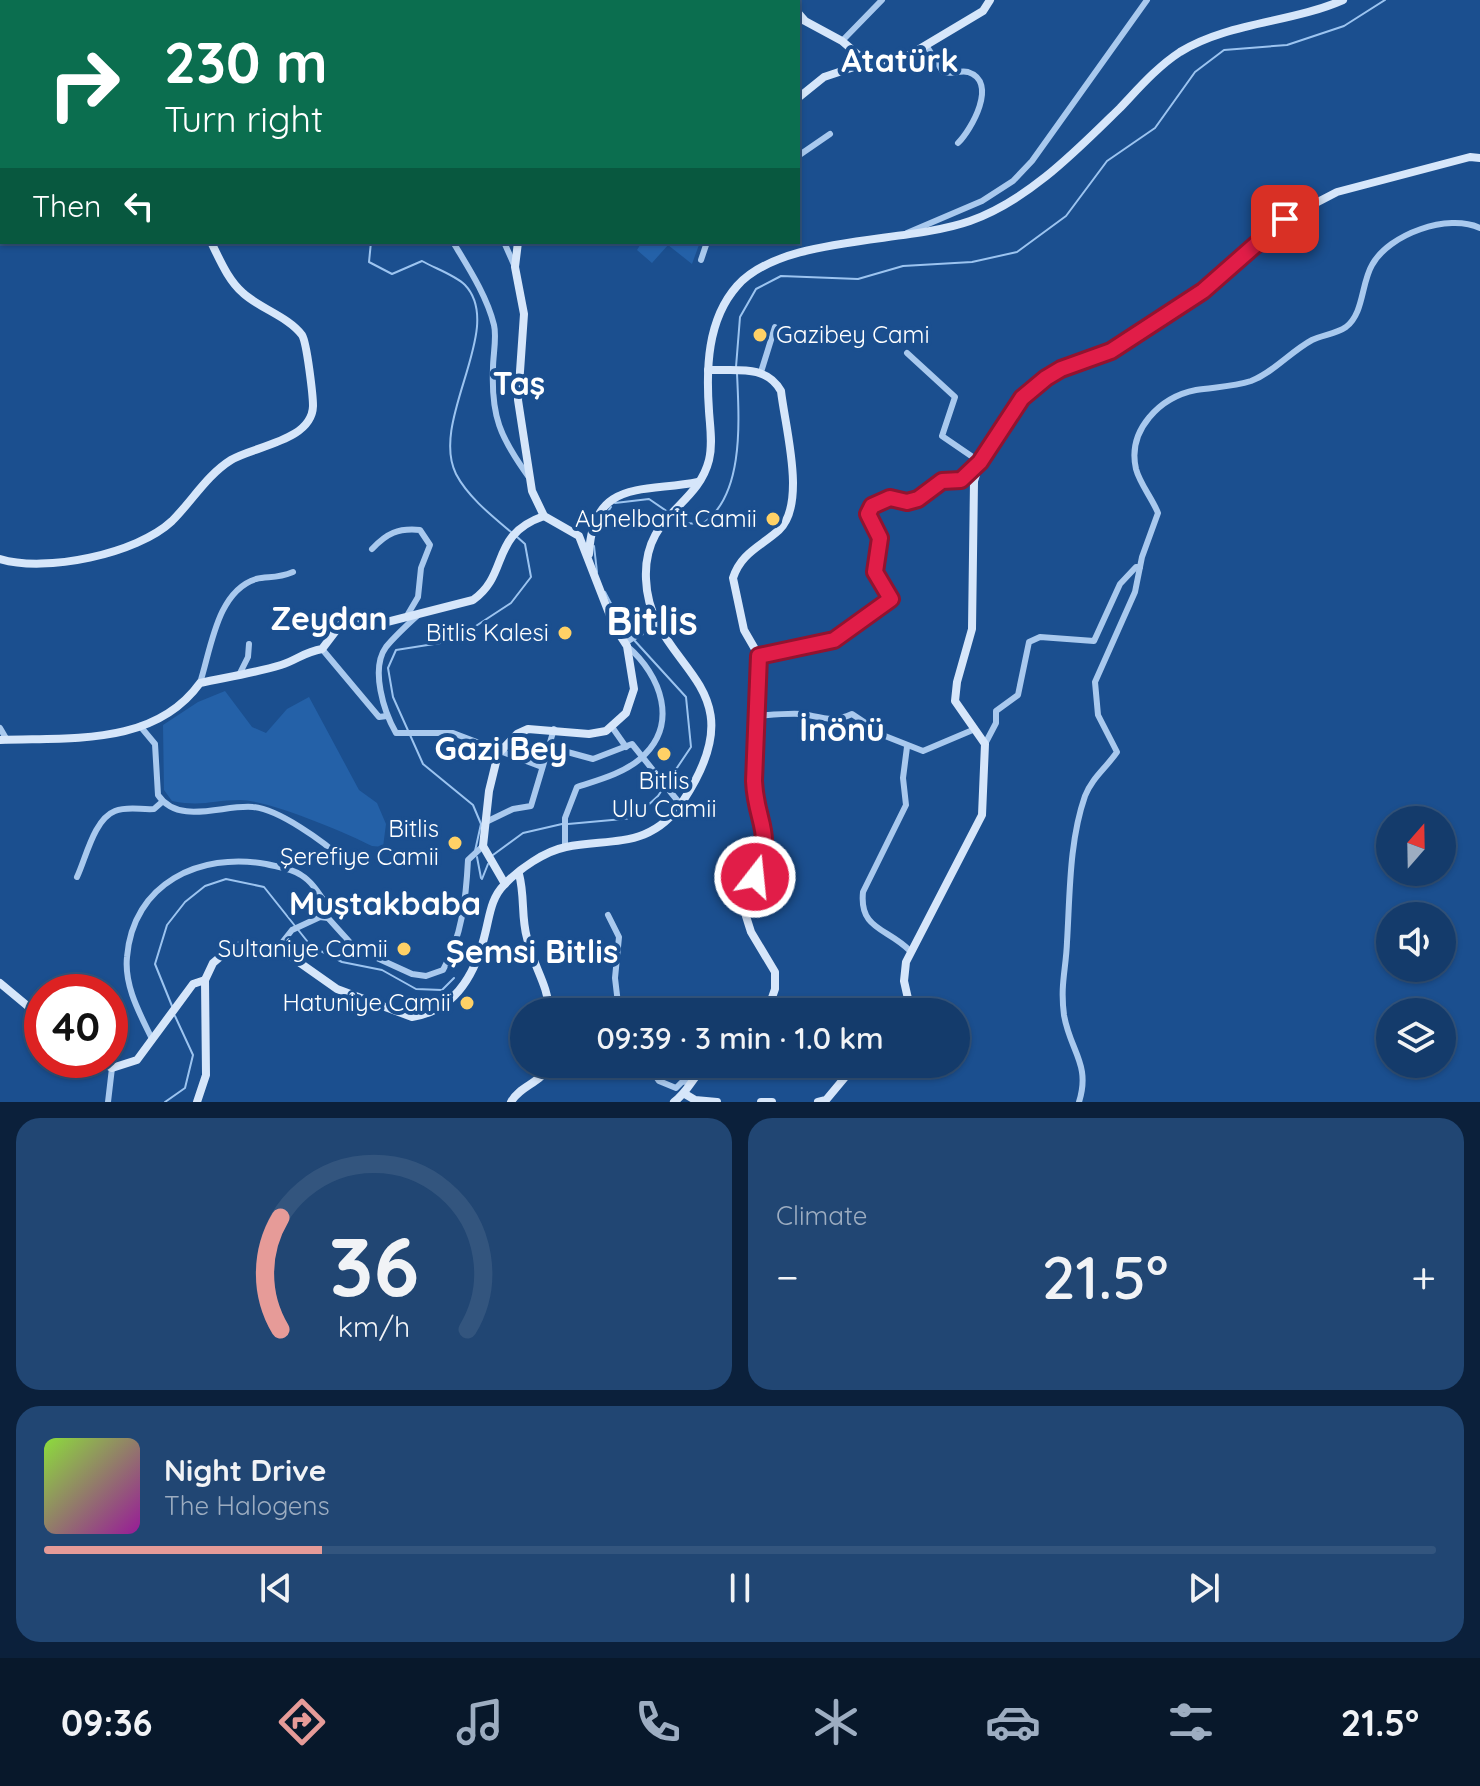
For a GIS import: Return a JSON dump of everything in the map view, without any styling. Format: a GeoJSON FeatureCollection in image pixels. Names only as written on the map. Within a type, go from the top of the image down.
{"type":"FeatureCollection","features":[{"type":"Feature","properties":{"kind":"street"},"geometry":{"type":"LineString","coordinates":[[842,41],[882,0]]}},
{"type":"Feature","properties":{"kind":"street"},"geometry":{"type":"LineString","coordinates":[[800,96],[824,77],[854,67],[896,63],[983,11],[990,0]]}},
{"type":"Feature","properties":{"kind":"street"},"geometry":{"type":"LineString","coordinates":[[899,237],[916,227],[982,201],[1013,181],[1032,161],[1147,0]]}},
{"type":"Feature","properties":{"kind":"street"},"geometry":{"type":"LineString","coordinates":[[197,1102],[206,1075],[205,980],[213,963],[233,946],[264,945],[277,949],[337,989],[412,1017],[419,1016],[454,997],[468,978],[478,957],[494,897],[505,884],[540,857],[565,847],[636,839],[673,815],[681,805],[700,771],[710,715],[706,692],[653,612],[647,595],[646,564],[663,520],[698,482],[712,450],[708,370],[719,315],[726,300],[750,275],[799,252],[899,237],[970,221],[1012,200],[1066,158],[1152,74],[1182,51],[1212,37],[1298,18],[1343,0]]}},
{"type":"Feature","properties":{"kind":"street"},"geometry":{"type":"LineString","coordinates":[[800,15],[842,41],[870,65]]}},
{"type":"Feature","properties":{"kind":"street"},"geometry":{"type":"LineString","coordinates":[[926,45],[943,72],[966,71],[975,76],[980,85],[982,99],[970,130],[958,143]]}},
{"type":"Feature","properties":{"kind":"street"},"geometry":{"type":"LineString","coordinates":[[800,155],[830,134]]}},
{"type":"Feature","properties":{"kind":"street"},"geometry":{"type":"LineString","coordinates":[[759,656],[834,640],[889,601],[890,593],[875,572],[880,538],[868,514],[872,506],[890,498],[907,502],[918,499],[942,481],[961,480],[980,462],[1022,398],[1046,378],[1061,369],[1111,351],[1203,291],[1285,219],[1337,192],[1413,170],[1470,157],[1480,158]]}},
{"type":"Feature","properties":{"kind":"street"},"geometry":{"type":"LineString","coordinates":[[1079,1102],[1085,1073],[1071,1045],[1060,982],[1067,947],[1069,890],[1085,795],[1094,778],[1117,752],[1098,715],[1095,682],[1135,592],[1158,513],[1137,471],[1134,453],[1139,435],[1151,414],[1193,391],[1250,381],[1312,340],[1343,329],[1359,305],[1370,268],[1392,245],[1417,231],[1455,222],[1480,228]]}},
{"type":"Feature","properties":{"kind":"street"},"geometry":{"type":"LineString","coordinates":[[0,559],[14,563],[48,563],[122,549],[171,522],[223,465],[239,455],[291,435],[309,420],[313,407],[308,352],[301,334],[241,292],[212,244]]}},
{"type":"Feature","properties":{"kind":"street"},"geometry":{"type":"LineString","coordinates":[[454,244],[472,272],[494,326],[491,399],[494,417],[509,449],[528,476],[544,516],[579,536],[614,622],[627,643],[652,671],[660,689],[662,713],[657,738],[641,759],[620,772],[577,787],[565,818],[565,847]]}},
{"type":"Feature","properties":{"kind":"street"},"geometry":{"type":"LineString","coordinates":[[505,244],[515,267],[524,314],[518,400],[528,476]]}},
{"type":"Feature","properties":{"kind":"street"},"geometry":{"type":"LineString","coordinates":[[515,267],[518,244]]}},
{"type":"Feature","properties":{"kind":"street"},"geometry":{"type":"LineString","coordinates":[[701,260],[706,244]]}},
{"type":"Feature","properties":{"kind":"street"},"geometry":{"type":"LineString","coordinates":[[761,372],[775,327]]}},
{"type":"Feature","properties":{"kind":"street"},"geometry":{"type":"LineString","coordinates":[[907,353],[955,397],[942,436],[980,462]]}},
{"type":"Feature","properties":{"kind":"street"},"geometry":{"type":"LineString","coordinates":[[708,370],[761,372],[774,379],[781,391],[794,493],[791,513],[780,529],[746,553],[733,578],[744,630],[759,656],[755,800],[767,842],[747,897],[745,913],[751,932],[775,972],[772,998]]}},
{"type":"Feature","properties":{"kind":"street"},"geometry":{"type":"LineString","coordinates":[[980,462],[974,481],[972,514],[972,629],[957,682],[955,701],[985,744]]}},
{"type":"Feature","properties":{"kind":"street"},"geometry":{"type":"LineString","coordinates":[[589,556],[594,526],[609,501],[622,491],[698,482]]}},
{"type":"Feature","properties":{"kind":"street"},"geometry":{"type":"LineString","coordinates":[[200,683],[235,679],[290,662],[303,652],[322,649],[341,624],[383,623],[408,614],[453,607],[486,591],[507,539],[520,527],[544,516]]}},
{"type":"Feature","properties":{"kind":"street"},"geometry":{"type":"LineString","coordinates":[[372,549],[384,536],[397,530],[420,530],[427,535],[430,545],[421,568],[418,597],[408,614]]}},
{"type":"Feature","properties":{"kind":"street"},"geometry":{"type":"LineString","coordinates":[[908,998],[904,981],[910,951],[982,815],[985,744],[996,723],[996,711],[1018,695],[1029,642],[1040,637],[1094,641],[1120,584],[1136,567],[1140,567]]}},
{"type":"Feature","properties":{"kind":"street"},"geometry":{"type":"LineString","coordinates":[[0,728],[4,740],[83,739],[140,726],[181,704],[200,683],[232,594],[258,578],[274,580],[293,572]]}},
{"type":"Feature","properties":{"kind":"street"},"geometry":{"type":"LineString","coordinates":[[420,612],[384,649],[379,665],[387,716],[396,733],[453,733],[502,749],[542,767]]}},
{"type":"Feature","properties":{"kind":"street"},"geometry":{"type":"LineString","coordinates":[[614,622],[629,612],[653,612]]}},
{"type":"Feature","properties":{"kind":"street"},"geometry":{"type":"LineString","coordinates":[[627,643],[659,622]]}},
{"type":"Feature","properties":{"kind":"street"},"geometry":{"type":"LineString","coordinates":[[505,884],[484,850],[489,791],[502,749],[528,729],[589,734],[612,727],[633,701],[633,672],[627,643]]}},
{"type":"Feature","properties":{"kind":"street"},"geometry":{"type":"LineString","coordinates":[[235,679],[244,669],[249,644]]}},
{"type":"Feature","properties":{"kind":"street"},"geometry":{"type":"LineString","coordinates":[[322,649],[379,717],[387,716]]}},
{"type":"Feature","properties":{"kind":"street"},"geometry":{"type":"LineString","coordinates":[[755,716],[803,714],[816,720],[840,720],[852,714],[870,728],[907,747],[923,751],[975,729]]}},
{"type":"Feature","properties":{"kind":"street"},"geometry":{"type":"LineString","coordinates":[[140,726],[155,744],[158,795],[162,802],[178,808],[208,812],[255,807],[318,837],[343,860]]}},
{"type":"Feature","properties":{"kind":"street"},"geometry":{"type":"LineString","coordinates":[[612,727],[626,747]]}},
{"type":"Feature","properties":{"kind":"street"},"geometry":{"type":"LineString","coordinates":[[488,821],[513,809],[531,806],[554,729]]}},
{"type":"Feature","properties":{"kind":"street"},"geometry":{"type":"LineString","coordinates":[[549,747],[593,759],[632,744],[681,805]]}},
{"type":"Feature","properties":{"kind":"street"},"geometry":{"type":"LineString","coordinates":[[907,747],[903,778],[906,805],[863,892],[861,904],[862,914],[872,925],[897,937],[910,951]]}},
{"type":"Feature","properties":{"kind":"street"},"geometry":{"type":"LineString","coordinates":[[77,877],[99,827],[108,815],[128,808],[154,809],[162,802]]}},
{"type":"Feature","properties":{"kind":"street"},"geometry":{"type":"LineString","coordinates":[[152,1039],[127,979],[127,958],[138,917],[150,899],[193,867],[213,861],[241,860],[288,869],[304,876],[329,908],[328,918],[355,948],[412,974],[435,974],[443,970],[454,951],[466,899],[468,860],[471,854],[484,850]]}},
{"type":"Feature","properties":{"kind":"street"},"geometry":{"type":"LineString","coordinates":[[519,874],[524,895],[523,925],[548,988],[549,998]]}},
{"type":"Feature","properties":{"kind":"street"},"geometry":{"type":"LineString","coordinates":[[608,915],[619,937],[615,978],[617,998]]}},
{"type":"Feature","properties":{"kind":"street"},"geometry":{"type":"LineString","coordinates":[[277,949],[292,930],[307,922],[328,918]]}},
{"type":"Feature","properties":{"kind":"street"},"geometry":{"type":"LineString","coordinates":[[128,1063],[137,1060],[193,984],[205,980]]}},
{"type":"Feature","properties":{"kind":"street"},"geometry":{"type":"LineString","coordinates":[[0,983],[24,1003]]}},
{"type":"Feature","properties":{"kind":"street"},"geometry":{"type":"LineString","coordinates":[[108,1102],[111,1078]]}},
{"type":"Feature","properties":{"kind":"street"},"geometry":{"type":"LineString","coordinates":[[511,1102],[534,1078]]}},
{"type":"Feature","properties":{"kind":"street"},"geometry":{"type":"LineString","coordinates":[[660,1078],[669,1087],[676,1088],[682,1082],[691,1081]]}},
{"type":"Feature","properties":{"kind":"street"},"geometry":{"type":"LineString","coordinates":[[674,1102],[685,1094],[694,1078]]}},
{"type":"Feature","properties":{"kind":"street"},"geometry":{"type":"LineString","coordinates":[[818,1102],[826,1100],[844,1078]]}},
{"type":"Feature","properties":{"kind":"street"},"geometry":{"type":"LineString","coordinates":[[685,1094],[695,1100],[717,1102]]}},
{"type":"Feature","properties":{"kind":"street"},"geometry":{"type":"LineString","coordinates":[[761,1102],[772,1102]]}},
{"type":"Feature","properties":{"kind":"shaded area"},"geometry":{"type":"Polygon","coordinates":[[[641,244],[699,244],[692,264],[668,245],[652,263],[637,250],[641,244]]]}},
{"type":"Feature","properties":{"kind":"shaded area"},"geometry":{"type":"Polygon","coordinates":[[[225,691],[252,727],[266,733],[287,709],[309,697],[359,790],[377,803],[386,824],[383,847],[372,846],[306,818],[253,801],[172,801],[164,790],[163,725],[198,702],[225,691]]]}},
{"type":"Feature","properties":{"kind":"waterway"},"geometry":{"type":"LineString","coordinates":[[736,367],[740,317],[756,289],[781,276],[858,279],[903,266],[972,262],[1017,252],[1066,216],[1107,161],[1155,128],[1195,72],[1224,50],[1287,45],[1344,26],[1385,0]]}},
{"type":"Feature","properties":{"kind":"waterway"},"geometry":{"type":"LineString","coordinates":[[371,244],[369,262],[392,274],[422,261],[461,281],[475,303],[477,325],[473,349],[452,428],[450,452],[456,474],[467,491],[511,532]]}},
{"type":"Feature","properties":{"kind":"waterway"},"geometry":{"type":"LineString","coordinates":[[673,516],[682,523],[702,524],[716,511],[726,495],[738,434],[737,373]]}},
{"type":"Feature","properties":{"kind":"waterway"},"geometry":{"type":"LineString","coordinates":[[615,503],[649,499],[668,512]]}},
{"type":"Feature","properties":{"kind":"waterway"},"geometry":{"type":"LineString","coordinates":[[597,528],[611,507]]}},
{"type":"Feature","properties":{"kind":"waterway"},"geometry":{"type":"LineString","coordinates":[[475,851],[481,824],[473,805],[423,764],[393,697],[388,668],[396,650],[453,641],[511,603],[531,577],[525,544],[516,536]]}},
{"type":"Feature","properties":{"kind":"waterway"},"geometry":{"type":"LineString","coordinates":[[594,546],[597,572]]}},
{"type":"Feature","properties":{"kind":"waterway"},"geometry":{"type":"LineString","coordinates":[[605,592],[617,615]]}},
{"type":"Feature","properties":{"kind":"waterway"},"geometry":{"type":"LineString","coordinates":[[620,621],[630,635]]}},
{"type":"Feature","properties":{"kind":"waterway"},"geometry":{"type":"LineString","coordinates":[[568,824],[634,818],[658,796],[691,747],[686,697],[634,640]]}},
{"type":"Feature","properties":{"kind":"waterway"},"geometry":{"type":"LineString","coordinates":[[493,855],[523,833],[562,824]]}},
{"type":"Feature","properties":{"kind":"waterway"},"geometry":{"type":"LineString","coordinates":[[477,857],[481,878]]}},
{"type":"Feature","properties":{"kind":"waterway"},"geometry":{"type":"LineString","coordinates":[[482,879],[488,864]]}},
{"type":"Feature","properties":{"kind":"waterway"},"geometry":{"type":"LineString","coordinates":[[172,1006],[155,964],[167,925],[185,902],[205,886],[226,879],[264,887],[311,946],[342,962],[382,970],[416,989],[442,990],[454,978]]}},
{"type":"Feature","properties":{"kind":"waterway"},"geometry":{"type":"LineString","coordinates":[[165,1102],[185,1088],[193,1055],[175,1016]]}},
{"type":"Feature","properties":{"kind":"place","name":"Gazibey Cami"},"geometry":{"type":"Point","coordinates":[760,335]}},
{"type":"Feature","properties":{"kind":"place","name":"Aynelbarit Camii"},"geometry":{"type":"Point","coordinates":[773,519]}},
{"type":"Feature","properties":{"kind":"place","name":"Bitlis Kalesi"},"geometry":{"type":"Point","coordinates":[565,633]}},
{"type":"Feature","properties":{"kind":"place","name":"Bitlis Ulu Camii"},"geometry":{"type":"Point","coordinates":[664,754]}},
{"type":"Feature","properties":{"kind":"place","name":"Bitlis Şerefiye Camii"},"geometry":{"type":"Point","coordinates":[455,843]}},
{"type":"Feature","properties":{"kind":"place","name":"Sultaniye Camii"},"geometry":{"type":"Point","coordinates":[404,949]}},
{"type":"Feature","properties":{"kind":"place","name":"Hatuniye Camii"},"geometry":{"type":"Point","coordinates":[467,1003]}},
{"type":"Feature","properties":{"kind":"district","name":"Atatürk"},"geometry":{"type":"Point","coordinates":[900,61]}},
{"type":"Feature","properties":{"kind":"district","name":"Taş"},"geometry":{"type":"Point","coordinates":[519,384]}},
{"type":"Feature","properties":{"kind":"district","name":"Zeydan"},"geometry":{"type":"Point","coordinates":[329,619]}},
{"type":"Feature","properties":{"kind":"district","name":"Bitlis"},"geometry":{"type":"Point","coordinates":[652,621]}},
{"type":"Feature","properties":{"kind":"district","name":"İnönü"},"geometry":{"type":"Point","coordinates":[842,730]}},
{"type":"Feature","properties":{"kind":"district","name":"Gazi Bey"},"geometry":{"type":"Point","coordinates":[501,749]}},
{"type":"Feature","properties":{"kind":"district","name":"Muştakbaba"},"geometry":{"type":"Point","coordinates":[385,904]}},
{"type":"Feature","properties":{"kind":"district","name":"Şemsi Bitlis"},"geometry":{"type":"Point","coordinates":[532,952]}},
{"type":"Feature","properties":{"kind":"route"},"geometry":{"type":"LineString","coordinates":[[755,877],[767,842],[755,800],[754,781],[759,656],[834,640],[891,599],[875,572],[880,538],[868,514],[872,506],[890,498],[907,502],[918,499],[942,481],[961,480],[980,462],[1022,398],[1046,378],[1061,369],[1111,351],[1203,291],[1226,274],[1285,219]]}}]}
